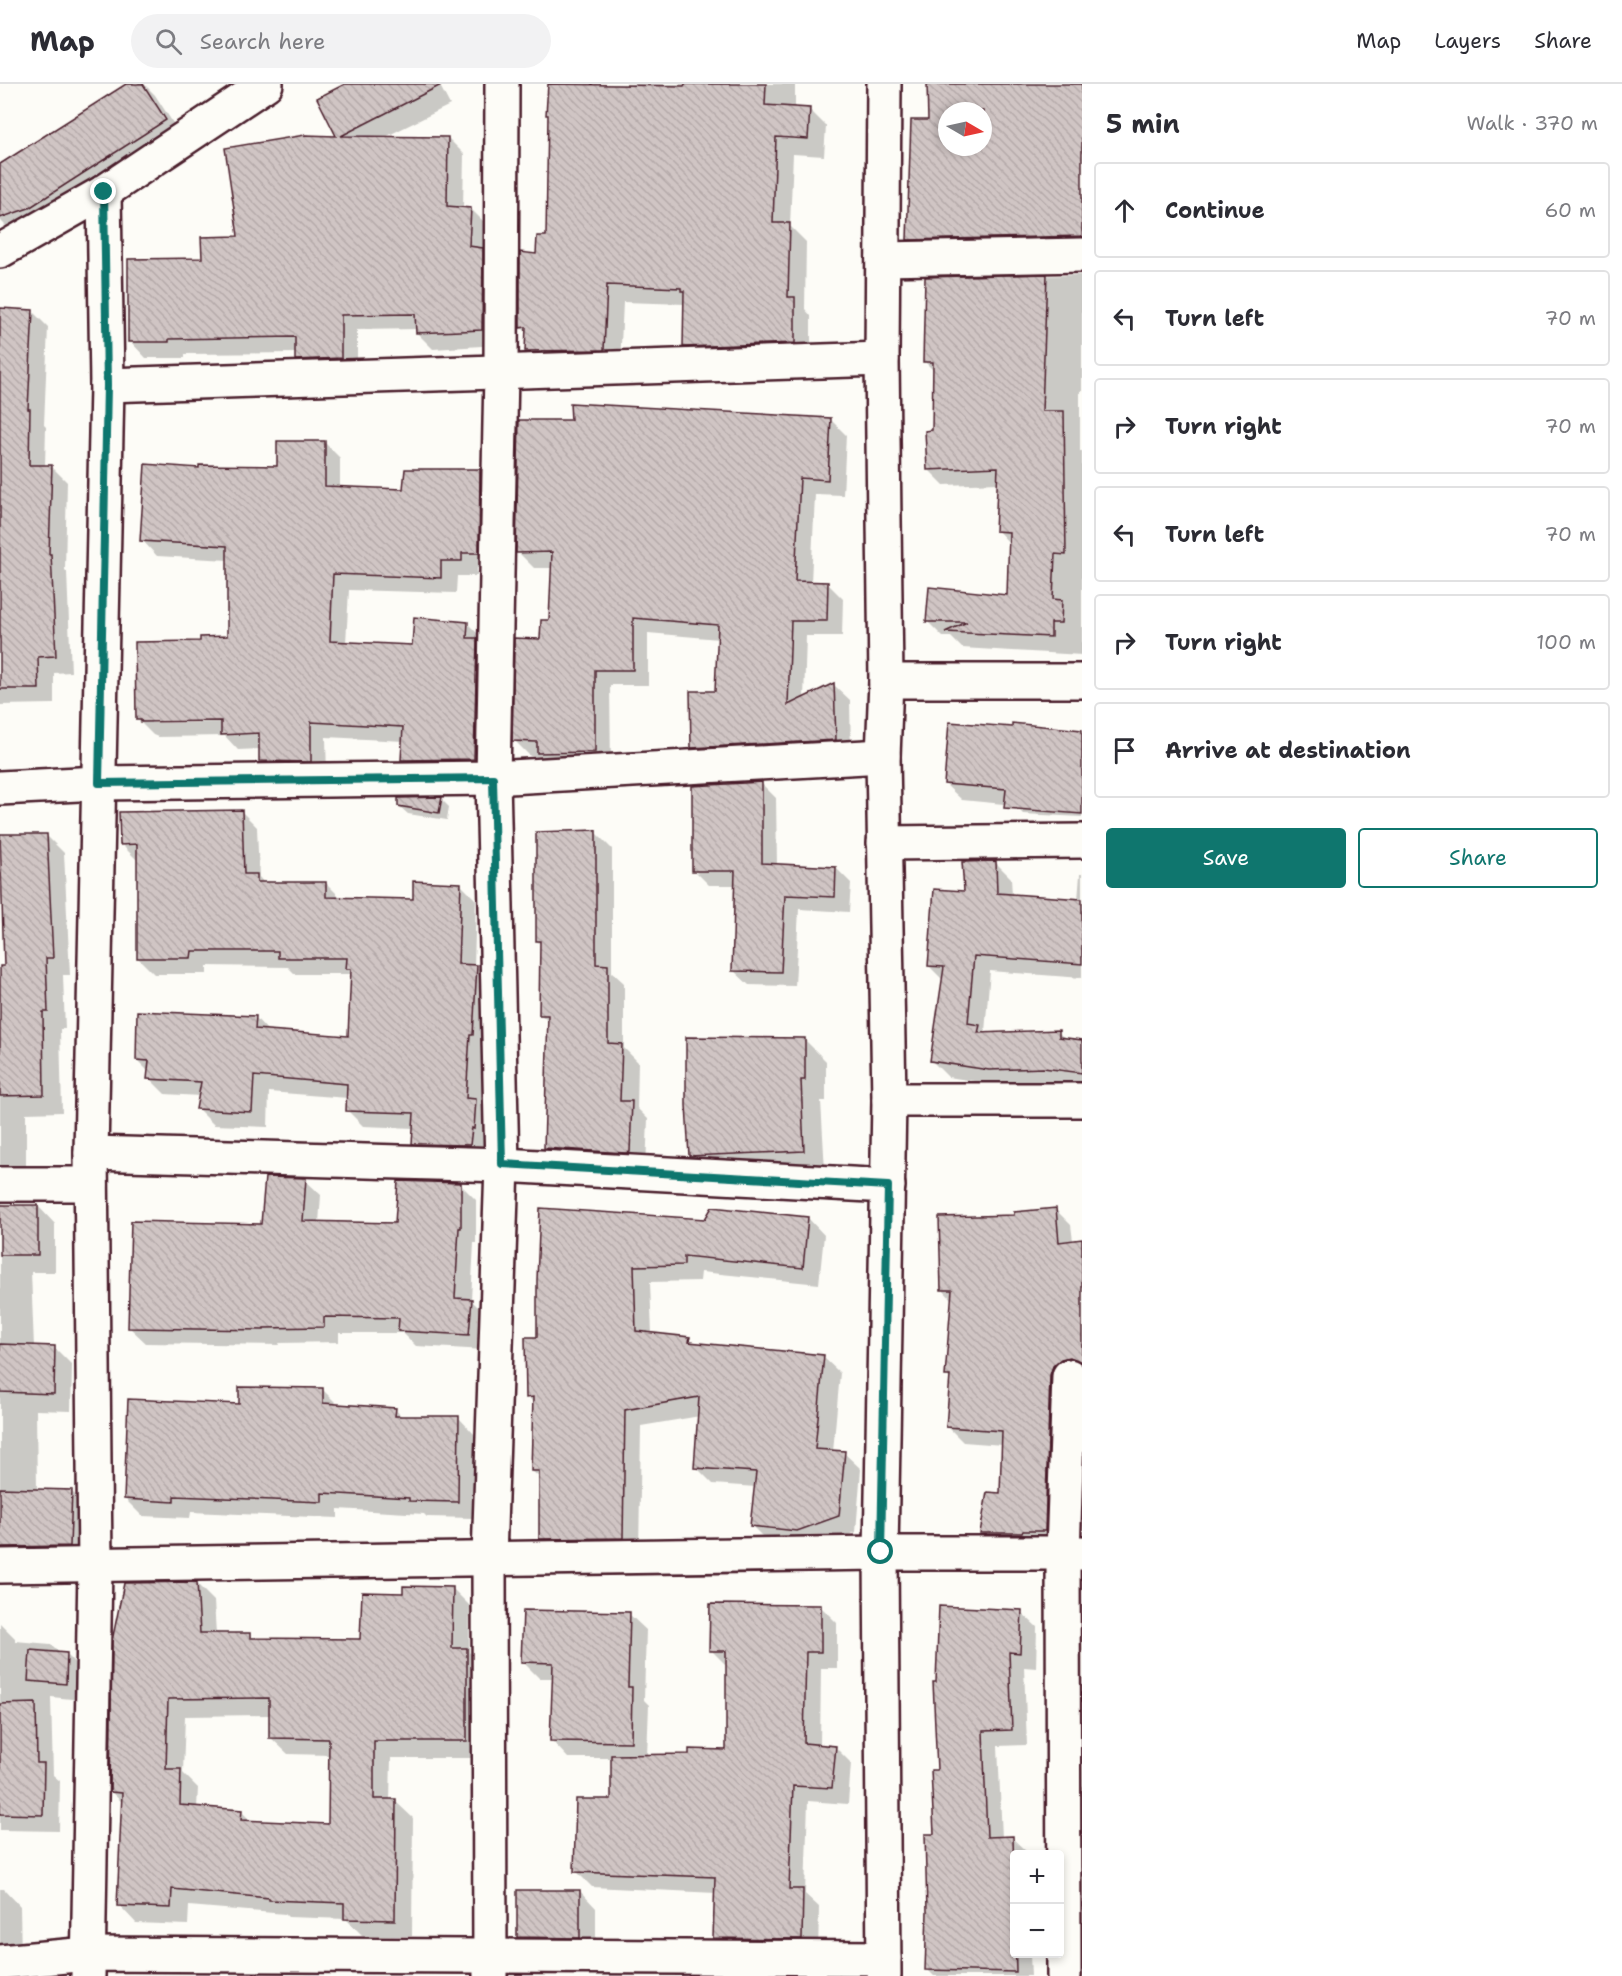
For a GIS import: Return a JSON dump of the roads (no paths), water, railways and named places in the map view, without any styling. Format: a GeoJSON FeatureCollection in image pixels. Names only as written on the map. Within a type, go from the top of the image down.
{"type":"FeatureCollection","features":[{"type":"Feature","properties":{"kind":"street"},"geometry":{"type":"LineString","coordinates":[[0,251],[104,192],[266,84]]}},
{"type":"Feature","properties":{"kind":"street"},"geometry":{"type":"LineString","coordinates":[[490,1966],[489,1558],[502,1164],[493,778],[501,372],[502,84]]}},
{"type":"Feature","properties":{"kind":"street"},"geometry":{"type":"LineString","coordinates":[[0,1962],[88,1965],[884,1967],[881,1552],[889,1100],[883,756],[886,681],[882,359],[884,84]]}},
{"type":"Feature","properties":{"kind":"street"},"geometry":{"type":"LineString","coordinates":[[88,1965],[95,1566],[91,1168],[107,385],[104,192]]}},
{"type":"Feature","properties":{"kind":"street"},"geometry":{"type":"LineString","coordinates":[[883,259],[1082,255]]}},
{"type":"Feature","properties":{"kind":"street"},"geometry":{"type":"LineString","coordinates":[[107,385],[882,359]]}},
{"type":"Feature","properties":{"kind":"street"},"geometry":{"type":"LineString","coordinates":[[886,681],[1082,681]]}},
{"type":"Feature","properties":{"kind":"street"},"geometry":{"type":"LineString","coordinates":[[0,788],[99,783],[493,778],[883,756]]}},
{"type":"Feature","properties":{"kind":"street"},"geometry":{"type":"LineString","coordinates":[[884,843],[1082,841]]}},
{"type":"Feature","properties":{"kind":"street"},"geometry":{"type":"LineString","coordinates":[[889,1100],[1082,1100]]}},
{"type":"Feature","properties":{"kind":"street"},"geometry":{"type":"LineString","coordinates":[[0,1184],[91,1168],[502,1164],[888,1186]]}},
{"type":"Feature","properties":{"kind":"street"},"geometry":{"type":"LineString","coordinates":[[1064,1976],[1072,1553],[1069,1376]]}},
{"type":"Feature","properties":{"kind":"street"},"geometry":{"type":"LineString","coordinates":[[0,1566],[881,1552],[1072,1553]]}}]}
